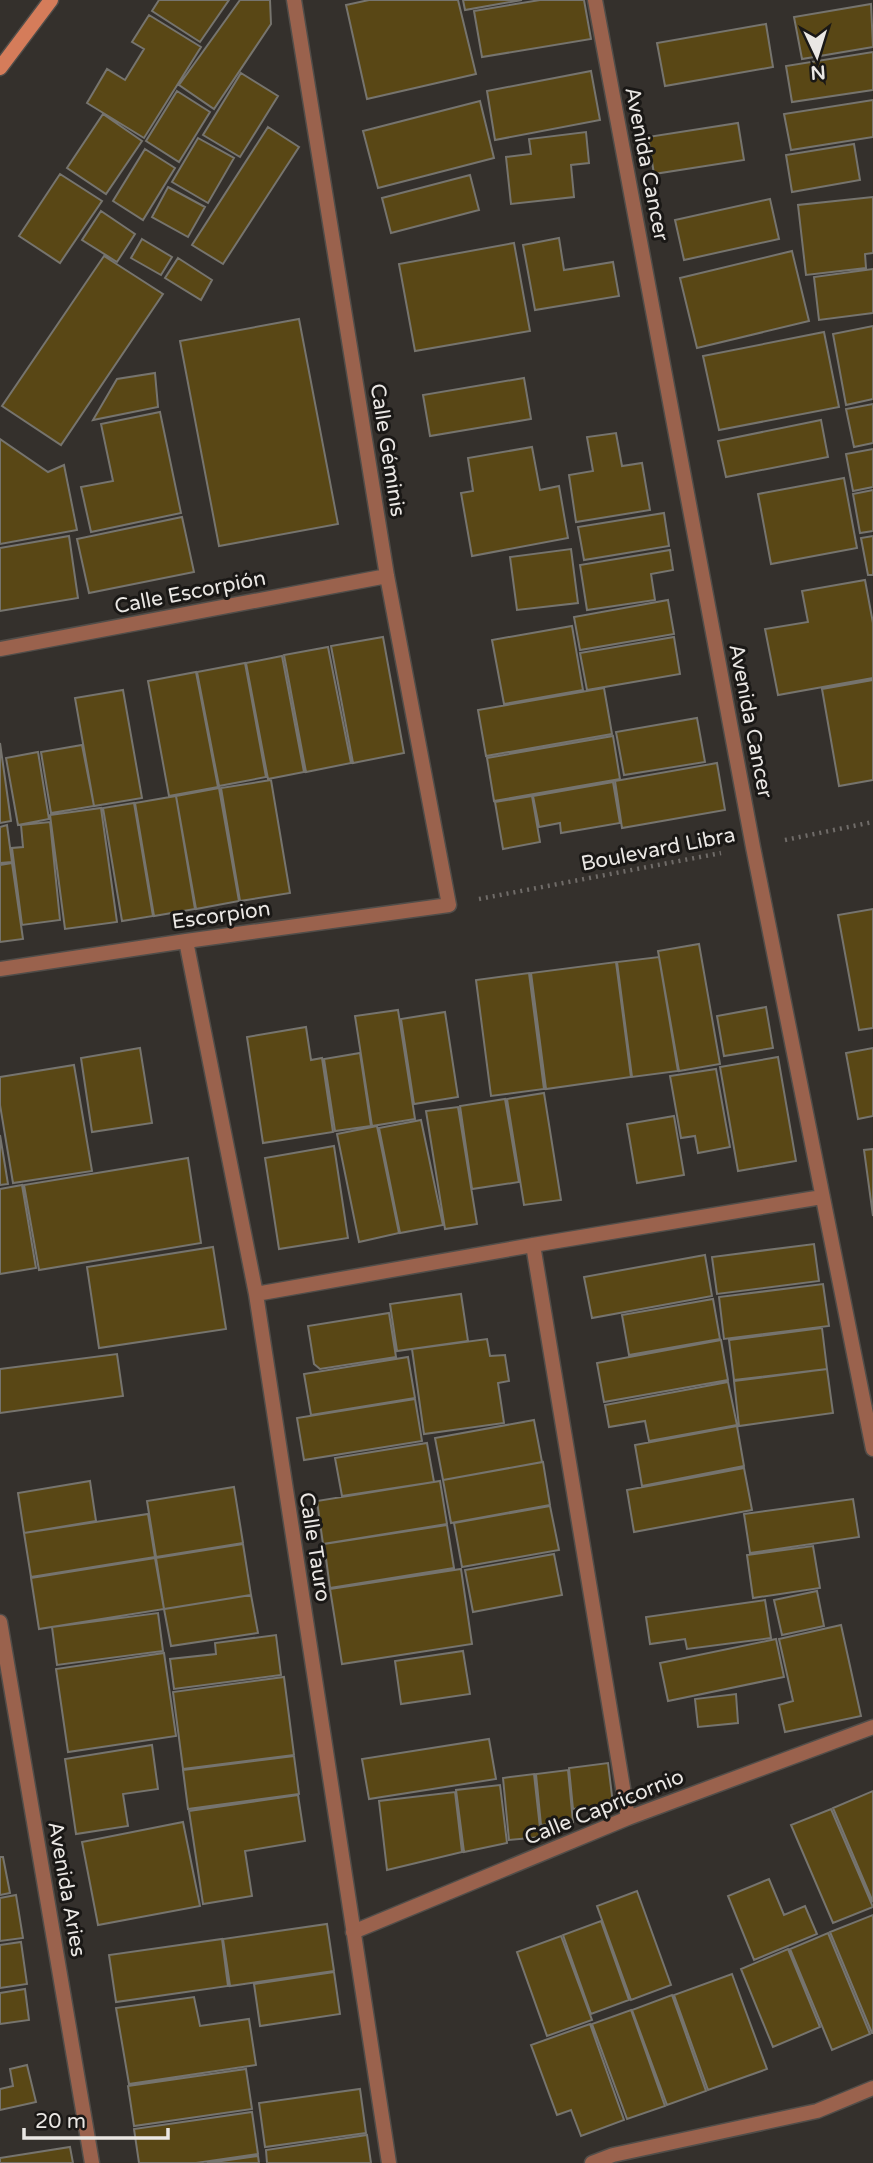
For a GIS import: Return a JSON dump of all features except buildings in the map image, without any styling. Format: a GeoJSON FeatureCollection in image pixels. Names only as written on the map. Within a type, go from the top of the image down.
{"type":"FeatureCollection","features":[{"type":"Feature","properties":{"kind":"street"},"geometry":{"type":"LineString","coordinates":[[0,68],[51,0]]}},
{"type":"Feature","properties":{"kind":"street","name":"Calle Géminis"},"geometry":{"type":"LineString","coordinates":[[294,0],[387,576],[449,905]]}},
{"type":"Feature","properties":{"kind":"street","name":"Avenida Cancer"},"geometry":{"type":"LineString","coordinates":[[595,0],[753,847],[873,1449]]}},
{"type":"Feature","properties":{"kind":"street","name":"Calle Escorpión"},"geometry":{"type":"LineString","coordinates":[[0,649],[387,576]]}},
{"type":"Feature","properties":{"kind":"street","name":"Escorpion"},"geometry":{"type":"LineString","coordinates":[[0,969],[449,905]]}},
{"type":"Feature","properties":{"kind":"street","name":"Calle Tauro"},"geometry":{"type":"LineString","coordinates":[[186,941],[256,1294],[389,2163]]}},
{"type":"Feature","properties":{"kind":"street"},"geometry":{"type":"LineString","coordinates":[[256,1294],[822,1197]]}},
{"type":"Feature","properties":{"kind":"street"},"geometry":{"type":"LineString","coordinates":[[533,1245],[628,1818]]}},
{"type":"Feature","properties":{"kind":"street","name":"Avenida Aries"},"geometry":{"type":"LineString","coordinates":[[0,1622],[92,2163]]}},
{"type":"Feature","properties":{"kind":"street","name":"Calle Capricornio"},"geometry":{"type":"LineString","coordinates":[[353,1932],[628,1818],[873,1727]]}},
{"type":"Feature","properties":{"kind":"street"},"geometry":{"type":"LineString","coordinates":[[592,2163],[613,2155],[817,2111],[873,2088]]}},
{"type":"Feature","properties":{"kind":"path","name":"Boulevard Libra"},"geometry":{"type":"LineString","coordinates":[[449,905],[873,822]]}}]}
